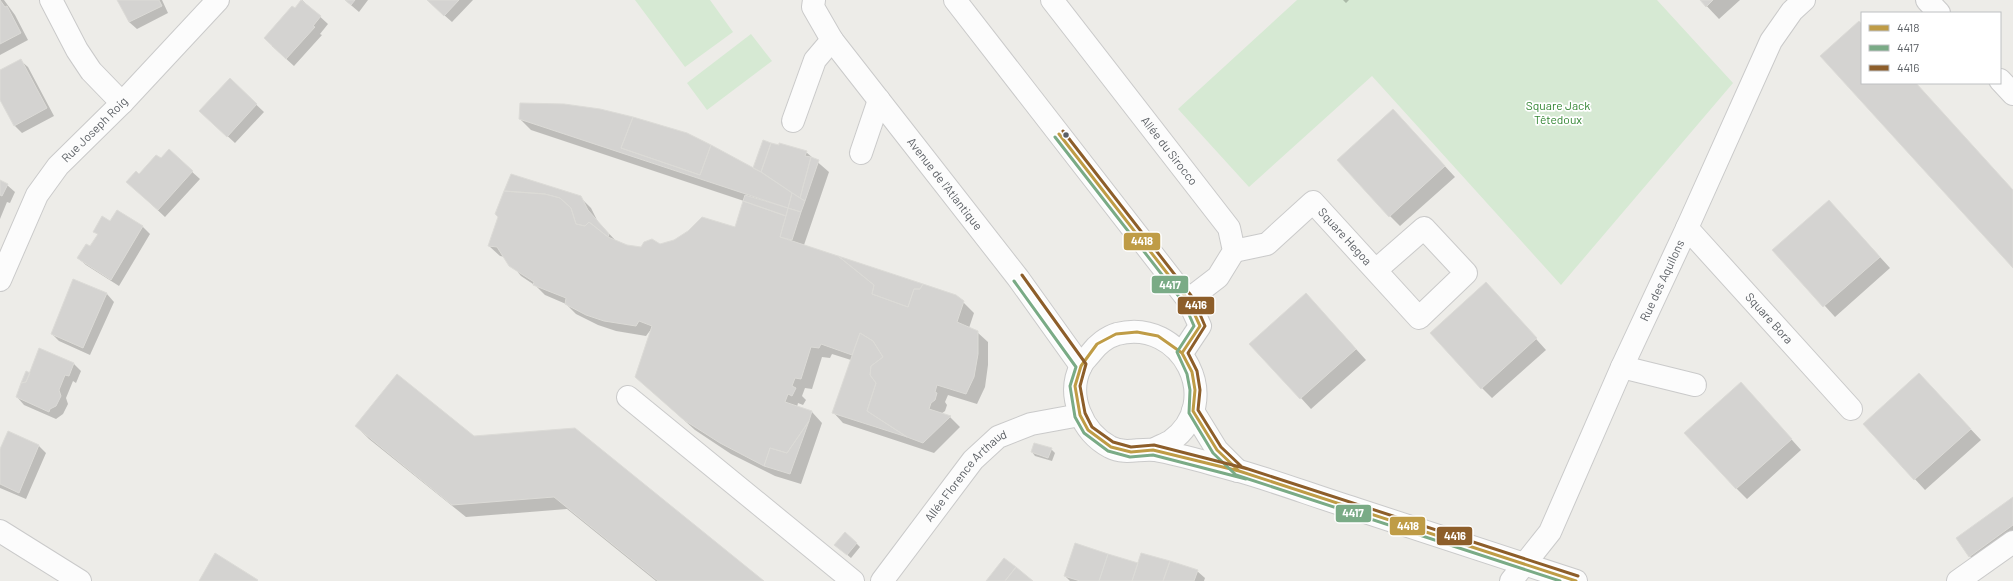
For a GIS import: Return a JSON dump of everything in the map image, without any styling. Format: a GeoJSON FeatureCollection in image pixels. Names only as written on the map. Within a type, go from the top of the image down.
{"type":"FeatureCollection","features":[{"type":"Feature","properties":{"kind":"street"},"geometry":{"type":"LineString","coordinates":[[51,0],[77,50],[91,71],[122,103]]}},
{"type":"Feature","properties":{"kind":"street","name":"Rue Joseph Roig"},"geometry":{"type":"LineString","coordinates":[[0,280],[37,195],[58,166],[122,103],[218,0]]}},
{"type":"Feature","properties":{"kind":"street","name":"Avenue de l'Atlantique"},"geometry":{"type":"LineString","coordinates":[[814,0],[813,6],[832,40],[1018,278],[1081,366]]}},
{"type":"Feature","properties":{"kind":"street"},"geometry":{"type":"LineString","coordinates":[[955,0],[1188,300],[1200,326],[1182,354]]}},
{"type":"Feature","properties":{"kind":"street","name":"Allée du Sirocco"},"geometry":{"type":"LineString","coordinates":[[1052,0],[1229,228],[1234,251]]}},
{"type":"Feature","properties":{"kind":"street","name":"Rue des Aquilons"},"geometry":{"type":"LineString","coordinates":[[1511,581],[1550,532],[1622,367],[1687,228],[1771,41],[1792,11],[1804,0]]}},
{"type":"Feature","properties":{"kind":"street"},"geometry":{"type":"LineString","coordinates":[[1927,0],[1938,12]]}},
{"type":"Feature","properties":{"kind":"street"},"geometry":{"type":"LineString","coordinates":[[793,121],[814,60],[832,40]]}},
{"type":"Feature","properties":{"kind":"street"},"geometry":{"type":"LineString","coordinates":[[2001,81],[2013,94]]}},
{"type":"Feature","properties":{"kind":"street"},"geometry":{"type":"LineString","coordinates":[[861,152],[879,100]]}},
{"type":"Feature","properties":{"kind":"street","name":"Square Hegoa"},"geometry":{"type":"LineString","coordinates":[[1234,251],[1267,244],[1313,202],[1376,270]]}},
{"type":"Feature","properties":{"kind":"street","name":"Square Bora"},"geometry":{"type":"LineString","coordinates":[[1687,228],[1852,410]]}},
{"type":"Feature","properties":{"kind":"street"},"geometry":{"type":"LineString","coordinates":[[1188,300],[1218,277],[1234,251]]}},
{"type":"Feature","properties":{"kind":"street"},"geometry":{"type":"LineString","coordinates":[[1152,450],[1171,440],[1186,425],[1192,411],[1195,390],[1192,372],[1182,354],[1158,336],[1137,332],[1116,334],[1097,344],[1081,366],[1075,386],[1080,415],[1088,430],[1111,447],[1131,452],[1152,450],[1239,471],[1576,581]]}},
{"type":"Feature","properties":{"kind":"street"},"geometry":{"type":"LineString","coordinates":[[1622,367],[1695,385]]}},
{"type":"Feature","properties":{"kind":"street"},"geometry":{"type":"LineString","coordinates":[[628,397],[853,581]]}},
{"type":"Feature","properties":{"kind":"street"},"geometry":{"type":"LineString","coordinates":[[1192,411],[1216,450],[1239,471]]}},
{"type":"Feature","properties":{"kind":"street","name":"Allée Florence Arthaud"},"geometry":{"type":"LineString","coordinates":[[882,581],[973,460],[998,437],[1031,424],[1080,415]]}},
{"type":"Feature","properties":{"kind":"street"},"geometry":{"type":"LineString","coordinates":[[0,531],[80,581]]}},
{"type":"Feature","properties":{"kind":"street"},"geometry":{"type":"LineString","coordinates":[[1958,581],[2013,542]]}},
{"type":"Feature","properties":{"kind":"green space"},"geometry":{"type":"Polygon","coordinates":[[[635,0],[710,0],[733,32],[685,67],[635,0]]]}},
{"type":"Feature","properties":{"kind":"green space","name":"Square Jack Têtedoux"},"geometry":{"type":"Polygon","coordinates":[[[1297,0],[1657,0],[1733,83],[1561,285],[1372,76],[1249,187],[1178,109],[1297,0]]]}},
{"type":"Feature","properties":{"kind":"green space"},"geometry":{"type":"Polygon","coordinates":[[[751,34],[772,61],[707,110],[687,83],[751,34]]]}},
{"type":"Feature","properties":{"kind":"building"},"geometry":{"type":"Polygon","coordinates":[[[0,0],[5,7],[7,6],[21,33],[0,44],[0,0]]]}},
{"type":"Feature","properties":{"kind":"building"},"geometry":{"type":"Polygon","coordinates":[[[117,0],[159,0],[162,6],[129,22],[117,0]]]}},
{"type":"Feature","properties":{"kind":"building"},"geometry":{"type":"Polygon","coordinates":[[[301,0],[321,16],[313,26],[315,27],[286,59],[264,38],[292,6],[295,8],[301,0]]]}},
{"type":"Feature","properties":{"kind":"building"},"geometry":{"type":"Polygon","coordinates":[[[345,0],[355,0],[351,5],[345,0]]]}},
{"type":"Feature","properties":{"kind":"building"},"geometry":{"type":"Polygon","coordinates":[[[427,0],[459,0],[444,16],[427,0]]]}},
{"type":"Feature","properties":{"kind":"building"},"geometry":{"type":"Polygon","coordinates":[[[1700,0],[1713,0],[1706,7],[1700,0]]]}},
{"type":"Feature","properties":{"kind":"building"},"geometry":{"type":"Polygon","coordinates":[[[1859,21],[1861,23],[1861,84],[1917,84],[2013,190],[2013,268],[1820,56],[1859,21]]]}},
{"type":"Feature","properties":{"kind":"building"},"geometry":{"type":"Polygon","coordinates":[[[21,59],[47,108],[14,126],[0,100],[0,70],[21,59]]]}},
{"type":"Feature","properties":{"kind":"building"},"geometry":{"type":"Polygon","coordinates":[[[230,78],[257,104],[227,137],[199,111],[230,78]]]}},
{"type":"Feature","properties":{"kind":"building"},"geometry":{"type":"Polygon","coordinates":[[[520,103],[564,104],[600,109],[633,117],[621,148],[700,175],[711,145],[761,172],[792,193],[788,208],[519,119],[520,103]]]}},
{"type":"Feature","properties":{"kind":"building"},"geometry":{"type":"Polygon","coordinates":[[[1393,109],[1445,166],[1389,217],[1337,160],[1393,109]]]}},
{"type":"Feature","properties":{"kind":"building"},"geometry":{"type":"Polygon","coordinates":[[[633,117],[687,133],[711,145],[700,175],[621,148],[633,117]]]}},
{"type":"Feature","properties":{"kind":"building"},"geometry":{"type":"Polygon","coordinates":[[[763,140],[771,143],[761,172],[753,168],[763,140]]]}},
{"type":"Feature","properties":{"kind":"building"},"geometry":{"type":"Polygon","coordinates":[[[771,143],[779,145],[779,143],[807,151],[805,156],[811,157],[800,198],[761,172],[771,143]]]}},
{"type":"Feature","properties":{"kind":"building"},"geometry":{"type":"Polygon","coordinates":[[[169,149],[193,171],[158,210],[126,182],[136,171],[139,174],[156,155],[161,158],[169,149]]]}},
{"type":"Feature","properties":{"kind":"building"},"geometry":{"type":"Polygon","coordinates":[[[811,157],[819,160],[805,201],[800,198],[811,157]]]}},
{"type":"Feature","properties":{"kind":"building"},"geometry":{"type":"Polygon","coordinates":[[[511,174],[581,196],[588,210],[609,234],[608,237],[589,222],[585,226],[576,224],[571,208],[560,198],[545,194],[504,191],[511,174]]]}},
{"type":"Feature","properties":{"kind":"building"},"geometry":{"type":"Polygon","coordinates":[[[0,180],[8,184],[2,196],[0,195],[0,180]]]}},
{"type":"Feature","properties":{"kind":"building"},"geometry":{"type":"Polygon","coordinates":[[[504,191],[545,194],[560,198],[571,208],[576,224],[585,226],[589,222],[608,237],[627,245],[641,247],[644,242],[652,239],[660,244],[674,240],[688,231],[702,217],[735,227],[743,201],[786,216],[780,237],[838,256],[874,285],[872,294],[908,307],[914,289],[920,289],[923,284],[956,295],[964,301],[957,322],[978,331],[978,354],[974,377],[966,394],[937,385],[935,400],[931,403],[929,409],[951,416],[923,443],[907,437],[867,411],[876,383],[870,375],[871,366],[883,357],[873,341],[860,333],[852,355],[821,344],[819,348],[811,347],[801,379],[795,378],[792,386],[796,388],[792,396],[788,394],[785,402],[812,411],[809,421],[787,453],[770,448],[764,466],[720,443],[684,420],[635,377],[652,326],[639,321],[636,326],[604,321],[586,315],[565,304],[566,298],[533,285],[534,282],[509,266],[497,247],[488,246],[498,217],[495,214],[504,191]]]}},
{"type":"Feature","properties":{"kind":"building"},"geometry":{"type":"Polygon","coordinates":[[[792,193],[805,201],[801,212],[788,208],[792,193]]]}},
{"type":"Feature","properties":{"kind":"building"},"geometry":{"type":"Polygon","coordinates":[[[745,195],[788,208],[786,216],[743,201],[745,195]]]}},
{"type":"Feature","properties":{"kind":"building"},"geometry":{"type":"Polygon","coordinates":[[[1829,200],[1880,257],[1823,307],[1772,250],[1829,200]]]}},
{"type":"Feature","properties":{"kind":"building"},"geometry":{"type":"Polygon","coordinates":[[[788,208],[801,212],[792,240],[780,237],[788,208]]]}},
{"type":"Feature","properties":{"kind":"building"},"geometry":{"type":"Polygon","coordinates":[[[117,210],[143,226],[111,280],[77,258],[86,244],[90,246],[98,234],[93,232],[102,216],[110,221],[117,210]]]}},
{"type":"Feature","properties":{"kind":"building"},"geometry":{"type":"Polygon","coordinates":[[[838,256],[923,284],[920,289],[914,289],[908,307],[872,294],[874,285],[838,256]]]}},
{"type":"Feature","properties":{"kind":"building"},"geometry":{"type":"Polygon","coordinates":[[[73,279],[107,293],[83,348],[51,334],[73,279]]]}},
{"type":"Feature","properties":{"kind":"building"},"geometry":{"type":"Polygon","coordinates":[[[1486,282],[1537,338],[1481,389],[1430,333],[1486,282]]]}},
{"type":"Feature","properties":{"kind":"building"},"geometry":{"type":"Polygon","coordinates":[[[1306,293],[1356,349],[1300,399],[1249,344],[1306,293]]]}},
{"type":"Feature","properties":{"kind":"building"},"geometry":{"type":"Polygon","coordinates":[[[860,333],[873,341],[883,357],[871,366],[870,375],[876,383],[867,411],[907,437],[832,413],[860,333]]]}},
{"type":"Feature","properties":{"kind":"building"},"geometry":{"type":"Polygon","coordinates":[[[39,348],[74,363],[69,376],[65,375],[59,390],[61,396],[56,406],[50,409],[49,412],[16,397],[21,383],[26,382],[39,348]]]}},
{"type":"Feature","properties":{"kind":"building"},"geometry":{"type":"Polygon","coordinates":[[[26,371],[30,373],[26,382],[21,383],[26,371]]]}},
{"type":"Feature","properties":{"kind":"building"},"geometry":{"type":"Polygon","coordinates":[[[1919,373],[1971,429],[1914,480],[1863,424],[1919,373]]]}},
{"type":"Feature","properties":{"kind":"building"},"geometry":{"type":"Polygon","coordinates":[[[397,374],[474,436],[575,428],[764,581],[658,581],[554,497],[452,505],[355,426],[397,374]]]}},
{"type":"Feature","properties":{"kind":"building"},"geometry":{"type":"Polygon","coordinates":[[[1741,382],[1792,439],[1736,489],[1684,433],[1741,382]]]}},
{"type":"Feature","properties":{"kind":"building"},"geometry":{"type":"Polygon","coordinates":[[[809,421],[790,474],[764,466],[770,448],[787,453],[809,421]]]}},
{"type":"Feature","properties":{"kind":"building"},"geometry":{"type":"Polygon","coordinates":[[[8,431],[39,445],[19,493],[0,484],[0,449],[8,431]]]}},
{"type":"Feature","properties":{"kind":"building"},"geometry":{"type":"Polygon","coordinates":[[[1034,443],[1052,448],[1048,458],[1031,452],[1034,443]]]}},
{"type":"Feature","properties":{"kind":"building"},"geometry":{"type":"Polygon","coordinates":[[[2013,497],[2013,525],[1969,557],[1956,538],[2013,497]]]}},
{"type":"Feature","properties":{"kind":"building"},"geometry":{"type":"Polygon","coordinates":[[[845,532],[857,543],[847,555],[834,545],[845,532]]]}},
{"type":"Feature","properties":{"kind":"building"},"geometry":{"type":"Polygon","coordinates":[[[1075,543],[1108,554],[1099,581],[1080,581],[1064,576],[1075,543]]]}},
{"type":"Feature","properties":{"kind":"building"},"geometry":{"type":"Polygon","coordinates":[[[215,553],[258,580],[199,581],[215,553]]]}},
{"type":"Feature","properties":{"kind":"building"},"geometry":{"type":"Polygon","coordinates":[[[1141,553],[1170,561],[1163,581],[1132,581],[1141,553]]]}},
{"type":"Feature","properties":{"kind":"building"},"geometry":{"type":"Polygon","coordinates":[[[1108,554],[1138,563],[1132,581],[1099,581],[1108,554]]]}},
{"type":"Feature","properties":{"kind":"building"},"geometry":{"type":"Polygon","coordinates":[[[1004,558],[1016,567],[1005,581],[986,581],[1004,558]]]}},
{"type":"Feature","properties":{"kind":"building"},"geometry":{"type":"Polygon","coordinates":[[[1170,561],[1198,570],[1194,581],[1163,581],[1170,561]]]}},
{"type":"Feature","properties":{"kind":"building"},"geometry":{"type":"Polygon","coordinates":[[[1016,567],[1033,581],[1005,581],[1016,567]]]}},
{"type":"Feature","properties":{"kind":"transit line","name":"4416"},"geometry":{"type":"LineString","coordinates":[[1063,131],[1193,298],[1205,326],[1188,353],[1197,371],[1200,390],[1198,410],[1221,447],[1242,467],[1578,576]]}},
{"type":"Feature","properties":{"kind":"transit line","name":"4418"},"geometry":{"type":"LineString","coordinates":[[1059,134],[1188,300],[1200,326],[1182,353]]}},
{"type":"Feature","properties":{"kind":"transit line","name":"4417"},"geometry":{"type":"LineString","coordinates":[[1055,137],[1184,303],[1194,326],[1177,352],[1187,374],[1190,390],[1189,413],[1213,453],[1236,475],[1560,581]]}},
{"type":"Feature","properties":{"kind":"transit line","name":"4416"},"geometry":{"type":"LineString","coordinates":[[1022,275],[1086,364],[1080,386],[1085,413],[1092,427],[1113,442],[1131,447],[1154,445],[1248,469]]}},
{"type":"Feature","properties":{"kind":"transit line","name":"4417"},"geometry":{"type":"LineString","coordinates":[[1014,281],[1076,367],[1070,386],[1075,417],[1084,433],[1108,451],[1130,457],[1153,455],[1246,479]]}},
{"type":"Feature","properties":{"kind":"transit line","name":"4418"},"geometry":{"type":"LineString","coordinates":[[1137,332],[1158,336],[1182,353],[1192,372],[1195,390],[1193,411],[1217,450],[1239,471],[1153,450],[1131,452],[1111,447],[1088,430],[1080,415],[1075,386],[1081,366],[1097,344],[1116,334],[1137,332]]}},
{"type":"Feature","properties":{"kind":"transit line","name":"4418"},"geometry":{"type":"LineString","coordinates":[[1239,471],[1576,581]]}}]}
